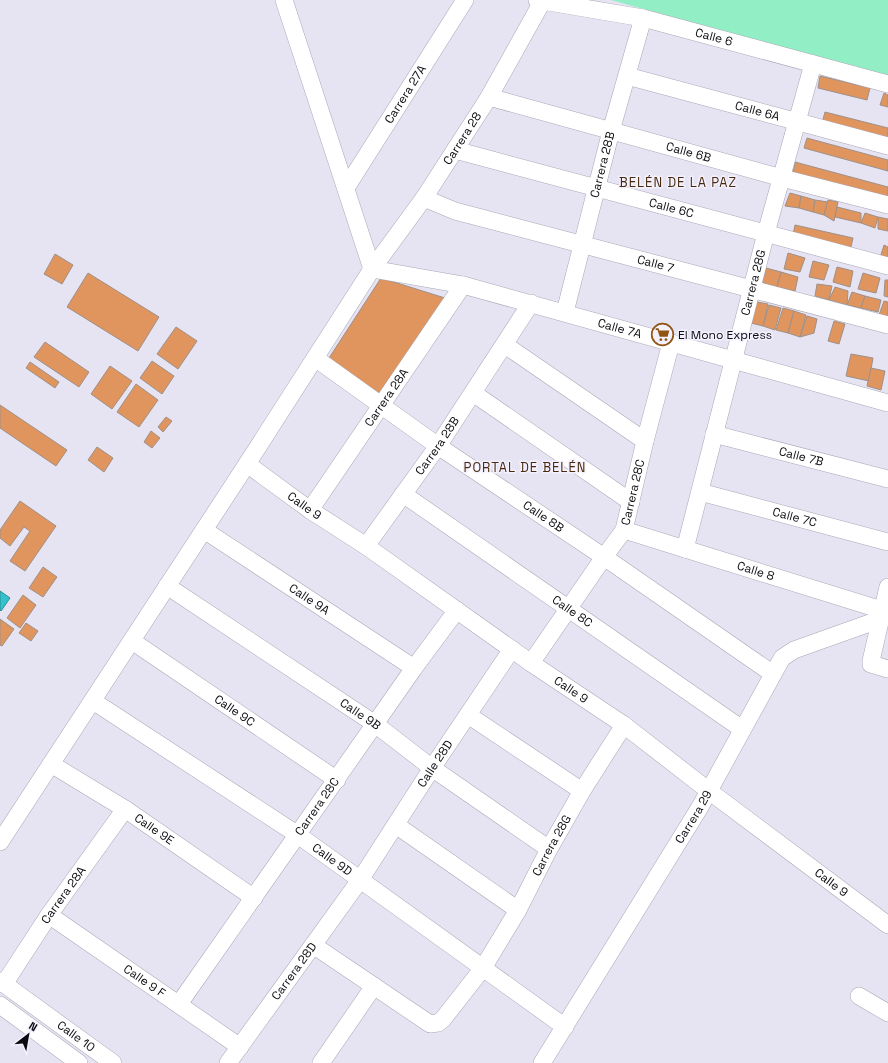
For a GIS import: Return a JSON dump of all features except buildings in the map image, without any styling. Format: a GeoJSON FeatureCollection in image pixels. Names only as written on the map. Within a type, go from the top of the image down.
{"type":"FeatureCollection","features":[{"type":"Feature","properties":{"kind":"street"},"geometry":{"type":"LineString","coordinates":[[284,0],[372,269]]}},
{"type":"Feature","properties":{"kind":"street","name":"Carrera 27A"},"geometry":{"type":"LineString","coordinates":[[346,188],[465,0]]}},
{"type":"Feature","properties":{"kind":"street","name":"Calle 6"},"geometry":{"type":"LineString","coordinates":[[540,1],[644,18],[888,84]]}},
{"type":"Feature","properties":{"kind":"street","name":"Carrera 28"},"geometry":{"type":"LineString","coordinates":[[0,842],[132,642],[372,269],[424,198],[455,150],[489,97],[540,1]]}},
{"type":"Feature","properties":{"kind":"street","name":"Carrera 28B"},"geometry":{"type":"LineString","coordinates":[[565,312],[611,131],[644,18]]}},
{"type":"Feature","properties":{"kind":"street","name":"Carrera 28G"},"geometry":{"type":"LineString","coordinates":[[685,549],[766,233],[813,64]]}},
{"type":"Feature","properties":{"kind":"street","name":"Calle 6A"},"geometry":{"type":"LineString","coordinates":[[627,76],[888,146]]}},
{"type":"Feature","properties":{"kind":"street","name":"Calle 6B"},"geometry":{"type":"LineString","coordinates":[[489,97],[782,178],[888,205]]}},
{"type":"Feature","properties":{"kind":"street","name":"Calle 6C"},"geometry":{"type":"LineString","coordinates":[[455,150],[888,266]]}},
{"type":"Feature","properties":{"kind":"street","name":"Calle 7"},"geometry":{"type":"LineString","coordinates":[[424,198],[455,211],[888,325]]}},
{"type":"Feature","properties":{"kind":"street","name":"Calle 7A"},"geometry":{"type":"LineString","coordinates":[[372,269],[463,285],[565,312],[671,344],[733,359],[888,403]]}},
{"type":"Feature","properties":{"kind":"street","name":"Carrera 28A"},"geometry":{"type":"LineString","coordinates":[[310,510],[463,285]]}},
{"type":"Feature","properties":{"kind":"street","name":"Carrera 28B"},"geometry":{"type":"LineString","coordinates":[[366,546],[438,446],[531,303]]}},
{"type":"Feature","properties":{"kind":"street","name":"Carrera 28C"},"geometry":{"type":"LineString","coordinates":[[531,663],[624,530],[645,441],[671,344]]}},
{"type":"Feature","properties":{"kind":"street"},"geometry":{"type":"LineString","coordinates":[[505,345],[645,441]]}},
{"type":"Feature","properties":{"kind":"street","name":"Calle 8B"},"geometry":{"type":"LineString","coordinates":[[315,358],[438,446],[604,557],[773,674]]}},
{"type":"Feature","properties":{"kind":"street"},"geometry":{"type":"LineString","coordinates":[[473,393],[631,502]]}},
{"type":"Feature","properties":{"kind":"street","name":"Calle 7B"},"geometry":{"type":"LineString","coordinates":[[714,434],[888,479]]}},
{"type":"Feature","properties":{"kind":"street","name":"Calle 9"},"geometry":{"type":"LineString","coordinates":[[247,464],[310,510],[366,546],[531,663],[624,725],[709,791],[888,925]]}},
{"type":"Feature","properties":{"kind":"street","name":"Calle 7C"},"geometry":{"type":"LineString","coordinates":[[700,492],[888,542]]}},
{"type":"Feature","properties":{"kind":"street","name":"Calle 8C"},"geometry":{"type":"LineString","coordinates":[[403,494],[742,729]]}},
{"type":"Feature","properties":{"kind":"street","name":"Calle 9A"},"geometry":{"type":"LineString","coordinates":[[204,530],[414,668]]}},
{"type":"Feature","properties":{"kind":"street","name":"Calle 8"},"geometry":{"type":"LineString","coordinates":[[624,530],[884,614]]}},
{"type":"Feature","properties":{"kind":"street","name":"Calle 9B"},"geometry":{"type":"LineString","coordinates":[[167,586],[375,724],[432,768],[549,849]]}},
{"type":"Feature","properties":{"kind":"street"},"geometry":{"type":"LineString","coordinates":[[888,588],[884,614],[871,664],[888,670]]}},
{"type":"Feature","properties":{"kind":"street","name":"Carrera 28C"},"geometry":{"type":"LineString","coordinates":[[179,1004],[414,668],[457,610]]}},
{"type":"Feature","properties":{"kind":"street","name":"Carrera 29"},"geometry":{"type":"LineString","coordinates":[[542,1063],[709,791],[782,658],[794,650],[884,614]]}},
{"type":"Feature","properties":{"kind":"street","name":"Calle 9C"},"geometry":{"type":"LineString","coordinates":[[132,642],[337,780]]}},
{"type":"Feature","properties":{"kind":"street","name":"Calle 28D"},"geometry":{"type":"LineString","coordinates":[[360,880],[432,768],[512,649]]}},
{"type":"Feature","properties":{"kind":"street","name":"Calle 9D"},"geometry":{"type":"LineString","coordinates":[[93,701],[298,835],[565,1027]]}},
{"type":"Feature","properties":{"kind":"street"},"geometry":{"type":"LineString","coordinates":[[468,715],[582,791]]}},
{"type":"Feature","properties":{"kind":"street","name":"Carrera 28G"},"geometry":{"type":"LineString","coordinates":[[374,986],[430,1024],[438,1023],[443,1019],[483,968],[518,910],[549,849],[582,791],[624,725]]}},
{"type":"Feature","properties":{"kind":"street","name":"Calle 9E"},"geometry":{"type":"LineString","coordinates":[[51,764],[125,809],[254,898]]}},
{"type":"Feature","properties":{"kind":"street","name":"Carrera 28A"},"geometry":{"type":"LineString","coordinates":[[2,983],[125,809]]}},
{"type":"Feature","properties":{"kind":"street"},"geometry":{"type":"LineString","coordinates":[[396,825],[518,910]]}},
{"type":"Feature","properties":{"kind":"street","name":"Carrera 28D"},"geometry":{"type":"LineString","coordinates":[[228,1063],[360,880]]}},
{"type":"Feature","properties":{"kind":"street","name":"Calle 9 F"},"geometry":{"type":"LineString","coordinates":[[49,915],[240,1046]]}},
{"type":"Feature","properties":{"kind":"street"},"geometry":{"type":"LineString","coordinates":[[313,945],[374,986],[321,1063]]}},
{"type":"Feature","properties":{"kind":"street","name":"Calle 10"},"geometry":{"type":"LineString","coordinates":[[2,983],[113,1063]]}},
{"type":"Feature","properties":{"kind":"street"},"geometry":{"type":"LineString","coordinates":[[859,996],[888,1013]]}},
{"type":"Feature","properties":{"kind":"street","name":"Calle 10"},"geometry":{"type":"LineString","coordinates":[[0,1005],[79,1063]]}},
{"type":"Feature","properties":{"kind":"green space"},"geometry":{"type":"Polygon","coordinates":[[[611,0],[888,0],[888,77],[611,0]]]}},
{"type":"Feature","properties":{"kind":"water"},"geometry":{"type":"Polygon","coordinates":[[[0,591],[10,598],[1,611],[0,610],[0,591]]]}},
{"type":"Feature","properties":{"kind":"place","name":"El Mono Express"},"geometry":{"type":"Point","coordinates":[662,335]}},
{"type":"Feature","properties":{"kind":"district","name":"BELÉN DE LA PAZ"},"geometry":{"type":"Point","coordinates":[678,182]}},
{"type":"Feature","properties":{"kind":"district","name":"PORTAL DE BELÉN"},"geometry":{"type":"Point","coordinates":[525,467]}}]}
